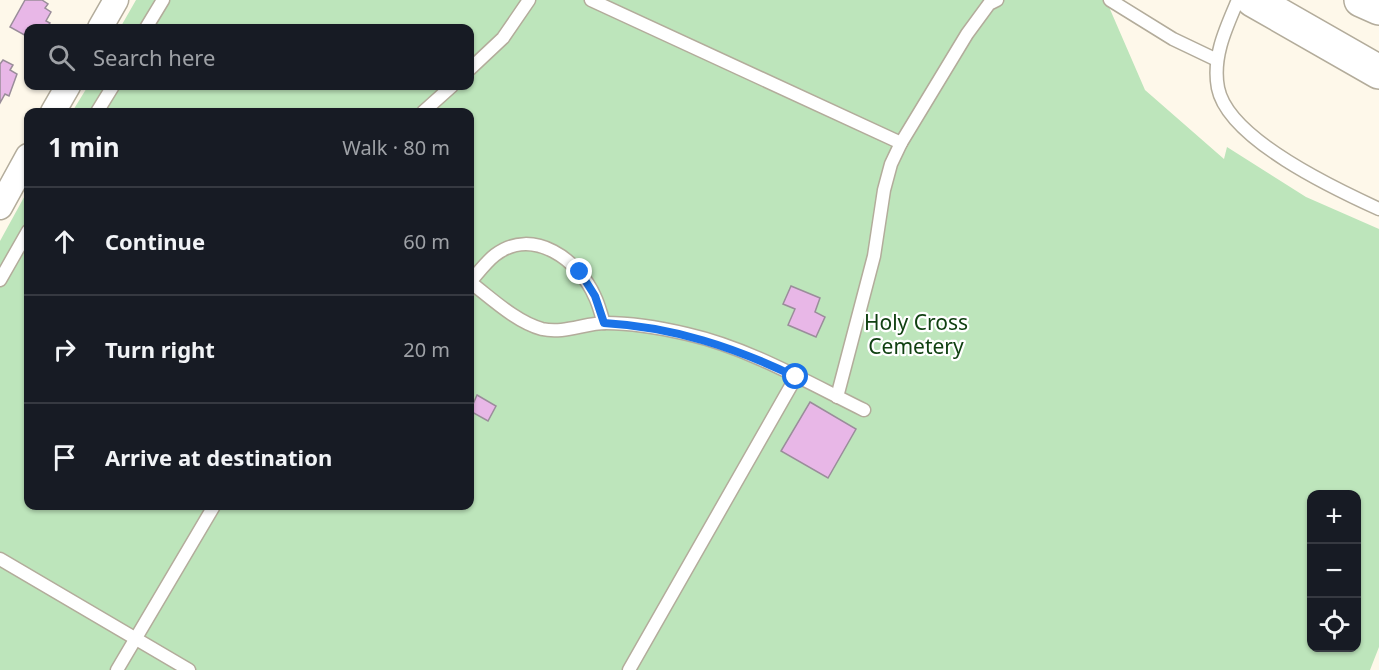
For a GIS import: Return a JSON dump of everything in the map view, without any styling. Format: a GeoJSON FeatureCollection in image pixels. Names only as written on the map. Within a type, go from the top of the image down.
{"type":"FeatureCollection","features":[{"type":"Feature","properties":{"kind":"main road"},"geometry":{"type":"LineString","coordinates":[[1254,0],[1379,59]]}},
{"type":"Feature","properties":{"kind":"main road"},"geometry":{"type":"LineString","coordinates":[[1254,0],[1379,72]]}},
{"type":"Feature","properties":{"kind":"main road"},"geometry":{"type":"LineString","coordinates":[[1361,0],[1379,8]]}},
{"type":"Feature","properties":{"kind":"street"},"geometry":{"type":"LineString","coordinates":[[102,24],[116,0]]}},
{"type":"Feature","properties":{"kind":"street"},"geometry":{"type":"LineString","coordinates":[[55,108],[66,90]]}},
{"type":"Feature","properties":{"kind":"street"},"geometry":{"type":"LineString","coordinates":[[0,207],[24,163]]}},
{"type":"Feature","properties":{"kind":"lane"},"geometry":{"type":"LineString","coordinates":[[148,24],[163,0]]}},
{"type":"Feature","properties":{"kind":"lane"},"geometry":{"type":"LineString","coordinates":[[474,65],[503,38],[529,0]]}},
{"type":"Feature","properties":{"kind":"lane"},"geometry":{"type":"LineString","coordinates":[[591,0],[901,143]]}},
{"type":"Feature","properties":{"kind":"lane"},"geometry":{"type":"LineString","coordinates":[[837,397],[874,256],[884,190],[901,143],[967,34],[989,4],[997,0]]}},
{"type":"Feature","properties":{"kind":"lane"},"geometry":{"type":"LineString","coordinates":[[1110,0],[1173,39],[1217,60]]}},
{"type":"Feature","properties":{"kind":"lane"},"geometry":{"type":"LineString","coordinates":[[1238,0],[1222,36],[1217,60],[1217,87],[1224,107],[1245,130],[1281,157],[1336,189],[1379,209]]}},
{"type":"Feature","properties":{"kind":"lane"},"geometry":{"type":"LineString","coordinates":[[99,108],[111,90]]}},
{"type":"Feature","properties":{"kind":"lane"},"geometry":{"type":"LineString","coordinates":[[427,108],[448,90]]}},
{"type":"Feature","properties":{"kind":"lane"},"geometry":{"type":"LineString","coordinates":[[0,280],[24,238]]}},
{"type":"Feature","properties":{"kind":"lane"},"geometry":{"type":"LineString","coordinates":[[474,278],[495,255],[514,245],[537,244],[562,255],[580,272],[595,296],[604,323]]}},
{"type":"Feature","properties":{"kind":"lane"},"geometry":{"type":"LineString","coordinates":[[474,285],[522,319],[542,329],[565,330],[604,323],[637,325],[689,334],[761,360],[864,410]]}},
{"type":"Feature","properties":{"kind":"lane"},"geometry":{"type":"LineString","coordinates":[[629,670],[796,377]]}},
{"type":"Feature","properties":{"kind":"lane"},"geometry":{"type":"LineString","coordinates":[[117,670],[212,510]]}},
{"type":"Feature","properties":{"kind":"lane"},"geometry":{"type":"LineString","coordinates":[[0,559],[189,670]]}},
{"type":"Feature","properties":{"kind":"green space","name":"Holy Cross Cemetery"},"geometry":{"type":"Polygon","coordinates":[[[136,0],[1106,0],[1145,90],[1224,159],[1227,147],[1306,197],[1379,229],[1379,647],[1370,670],[0,670],[0,241],[24,197],[24,510],[474,510],[474,108],[74,108],[86,90],[474,90],[474,24],[122,24],[136,0]]]}},
{"type":"Feature","properties":{"kind":"building"},"geometry":{"type":"Polygon","coordinates":[[[25,0],[42,0],[48,4],[45,8],[51,12],[46,21],[49,24],[24,24],[24,35],[10,27],[25,0]]]}},
{"type":"Feature","properties":{"kind":"building"},"geometry":{"type":"Polygon","coordinates":[[[3,60],[13,65],[10,70],[17,74],[9,96],[5,94],[0,103],[0,64],[3,60]]]}},
{"type":"Feature","properties":{"kind":"building"},"geometry":{"type":"Polygon","coordinates":[[[791,286],[820,298],[815,312],[825,317],[816,337],[788,325],[795,309],[783,304],[791,286]]]}},
{"type":"Feature","properties":{"kind":"building"},"geometry":{"type":"Polygon","coordinates":[[[477,395],[496,406],[488,421],[474,413],[474,402],[477,395]]]}},
{"type":"Feature","properties":{"kind":"building"},"geometry":{"type":"Polygon","coordinates":[[[810,402],[856,429],[828,478],[781,451],[810,402]]]}},
{"type":"Feature","properties":{"kind":"route"},"geometry":{"type":"LineString","coordinates":[[580,272],[595,296],[604,323],[637,325],[689,334],[761,360],[796,377]]}}]}
